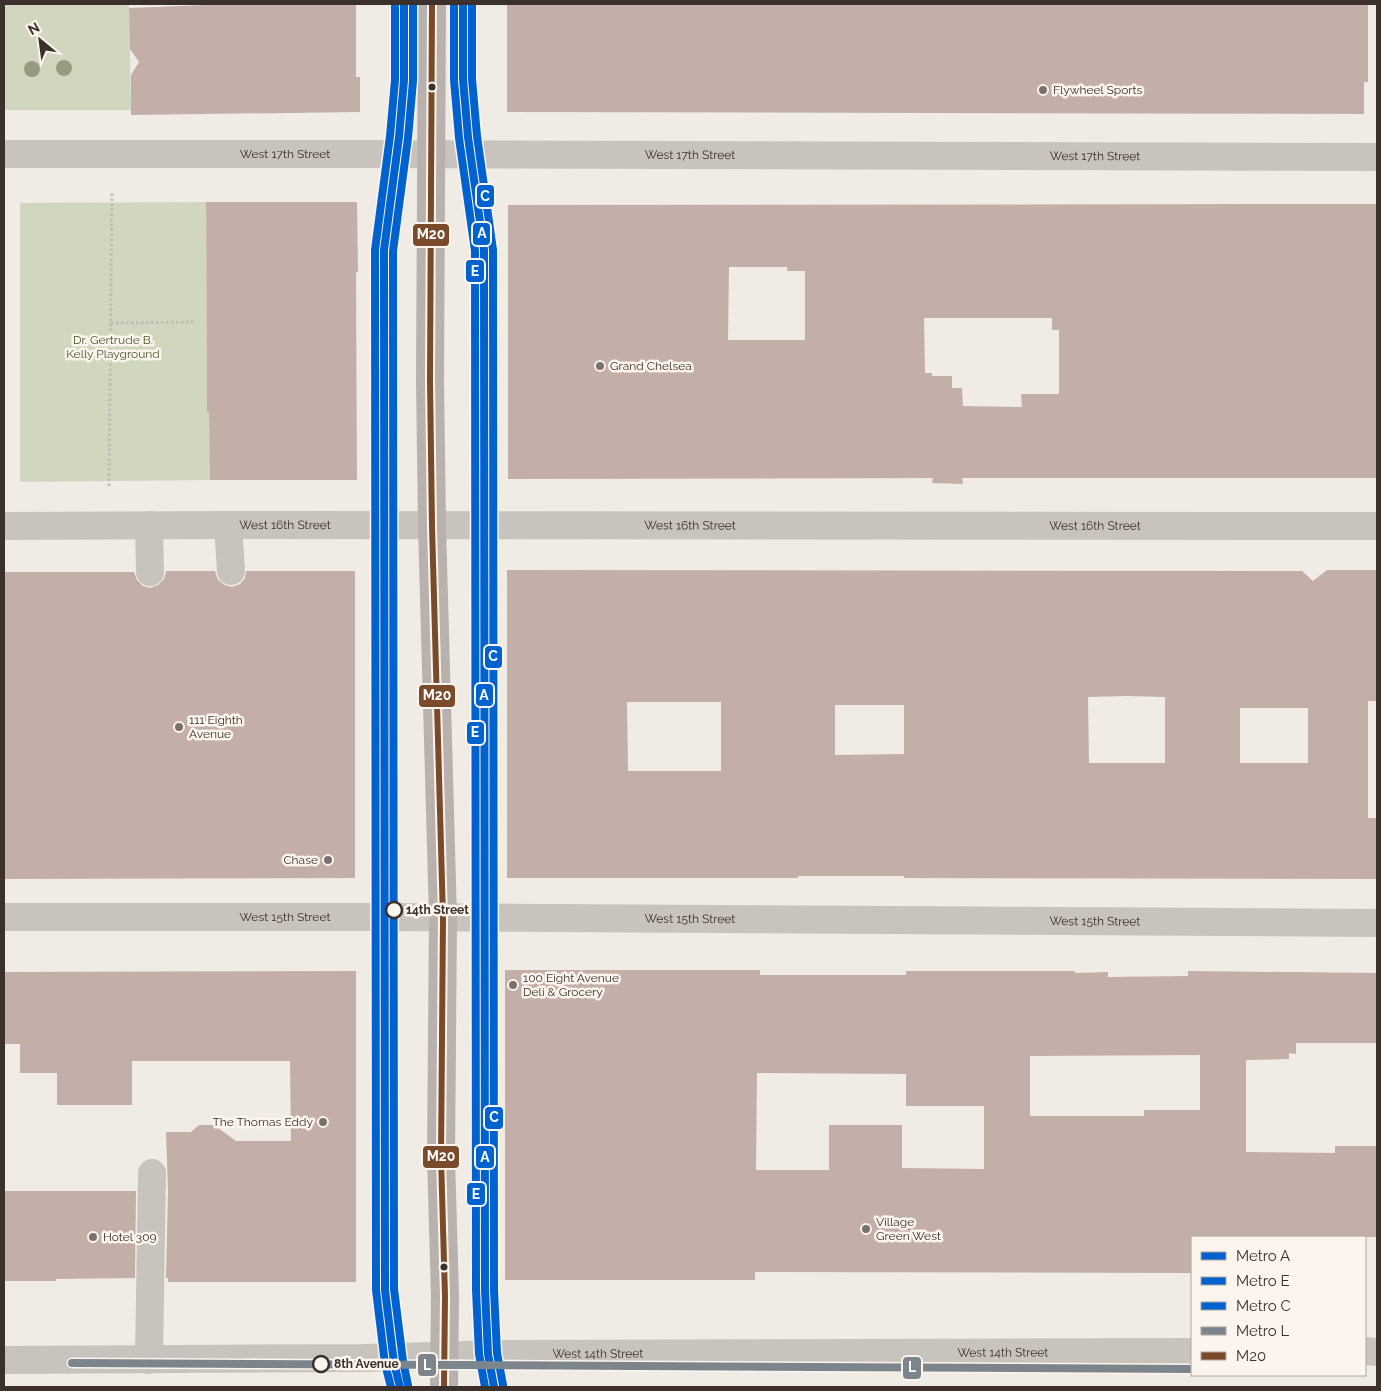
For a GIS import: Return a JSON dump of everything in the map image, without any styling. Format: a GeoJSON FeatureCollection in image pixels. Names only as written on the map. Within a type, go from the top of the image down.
{"type":"FeatureCollection","features":[{"type":"Feature","properties":{"kind":"main road"},"geometry":{"type":"LineString","coordinates":[[432,4],[430,380],[432,526],[443,918],[441,1158],[445,1296],[444,1387]]}},
{"type":"Feature","properties":{"kind":"street","name":"West 17th Street"},"geometry":{"type":"LineString","coordinates":[[4,154],[1377,157]]}},
{"type":"Feature","properties":{"kind":"street"},"geometry":{"type":"LineString","coordinates":[[149,525],[150,572]]}},
{"type":"Feature","properties":{"kind":"street"},"geometry":{"type":"LineString","coordinates":[[228,525],[231,572]]}},
{"type":"Feature","properties":{"kind":"street","name":"West 16th Street"},"geometry":{"type":"LineString","coordinates":[[4,526],[1377,526]]}},
{"type":"Feature","properties":{"kind":"street","name":"West 15th Street"},"geometry":{"type":"LineString","coordinates":[[4,917],[1377,923]]}},
{"type":"Feature","properties":{"kind":"street"},"geometry":{"type":"LineString","coordinates":[[149,1360],[152,1174]]}},
{"type":"Feature","properties":{"kind":"street","name":"West 14th Street"},"geometry":{"type":"LineString","coordinates":[[4,1360],[149,1360],[500,1354],[1191,1352]]}},
{"type":"Feature","properties":{"kind":"path"},"geometry":{"type":"LineString","coordinates":[[109,486],[112,193]]}},
{"type":"Feature","properties":{"kind":"path"},"geometry":{"type":"LineString","coordinates":[[111,323],[194,322]]}},
{"type":"Feature","properties":{"kind":"green space"},"geometry":{"type":"Polygon","coordinates":[[[4,4],[129,4],[131,110],[4,110],[4,4]]]}},
{"type":"Feature","properties":{"kind":"green space","name":"Dr. Gertrude B. Kelly Playground"},"geometry":{"type":"Polygon","coordinates":[[[206,202],[207,411],[209,411],[210,480],[20,482],[20,203],[206,202]]]}},
{"type":"Feature","properties":{"kind":"building"},"geometry":{"type":"Polygon","coordinates":[[[207,4],[356,4],[356,77],[360,77],[360,112],[131,115],[131,75],[139,62],[130,49],[129,8],[207,4]]]}},
{"type":"Feature","properties":{"kind":"building"},"geometry":{"type":"Polygon","coordinates":[[[507,4],[1368,4],[1368,82],[1364,82],[1364,114],[507,112],[507,4]]]}},
{"type":"Feature","properties":{"kind":"building"},"geometry":{"type":"Polygon","coordinates":[[[206,202],[357,202],[357,480],[210,480],[209,411],[207,412],[206,202]]]}},
{"type":"Feature","properties":{"kind":"building"},"geometry":{"type":"Polygon","coordinates":[[[1377,204],[1377,478],[962,478],[963,484],[932,483],[933,478],[508,479],[508,205],[1377,204]],[[729,267],[728,340],[805,340],[805,271],[787,271],[787,267],[729,267]],[[924,318],[925,373],[932,373],[932,376],[952,376],[952,388],[962,388],[963,406],[1022,407],[1021,394],[1059,394],[1059,330],[1052,330],[1052,318],[924,318]]]}},
{"type":"Feature","properties":{"kind":"building"},"geometry":{"type":"Polygon","coordinates":[[[507,570],[1302,571],[1313,581],[1327,570],[1377,570],[1377,701],[1368,701],[1368,818],[1377,818],[1377,879],[904,878],[904,876],[507,878],[507,570]],[[1088,697],[1089,763],[1165,763],[1165,697],[1088,697]],[[627,702],[628,771],[721,771],[721,702],[627,702]],[[835,705],[835,755],[904,754],[904,705],[835,705]],[[1240,708],[1240,763],[1308,763],[1308,708],[1240,708]]]}},
{"type":"Feature","properties":{"kind":"building","name":"111 Eighth Avenue"},"geometry":{"type":"Polygon","coordinates":[[[166,571],[215,571],[218,580],[232,587],[240,584],[245,578],[246,571],[355,571],[355,878],[4,879],[4,572],[134,572],[137,580],[143,586],[150,588],[158,585],[164,579],[166,571]]]}},
{"type":"Feature","properties":{"kind":"building"},"geometry":{"type":"Polygon","coordinates":[[[505,970],[760,970],[760,975],[906,975],[906,971],[1075,971],[1075,973],[1108,972],[1108,977],[1188,976],[1188,971],[1377,973],[1377,1043],[1296,1043],[1296,1054],[1289,1053],[1289,1059],[1246,1060],[1246,1152],[1335,1153],[1335,1146],[1377,1146],[1377,1237],[1191,1236],[1191,1273],[755,1272],[755,1280],[505,1280],[505,970]],[[1200,1055],[1030,1056],[1030,1116],[1144,1116],[1144,1110],[1200,1110],[1200,1055]],[[757,1073],[756,1170],[829,1170],[829,1125],[902,1125],[902,1168],[984,1169],[984,1106],[906,1106],[906,1074],[757,1073]]]}},
{"type":"Feature","properties":{"kind":"building"},"geometry":{"type":"Polygon","coordinates":[[[356,971],[356,1282],[168,1282],[168,1278],[166,1278],[168,1191],[166,1132],[191,1132],[199,1125],[214,1125],[236,1141],[291,1141],[290,1061],[132,1061],[132,1105],[57,1105],[57,1073],[20,1073],[20,1044],[4,1044],[4,972],[356,971]]]}},
{"type":"Feature","properties":{"kind":"building"},"geometry":{"type":"Polygon","coordinates":[[[4,1191],[136,1191],[135,1278],[4,1281],[4,1191]]]}},
{"type":"Feature","properties":{"kind":"metro line","name":"C"},"geometry":{"type":"LineString","coordinates":[[391,1387],[385,1364],[376,1290],[375,250],[390,136],[395,80],[395,4]]}},
{"type":"Feature","properties":{"kind":"metro line","name":"A"},"geometry":{"type":"LineString","coordinates":[[400,1387],[394,1363],[385,1290],[384,250],[399,137],[404,80],[404,4]]}},
{"type":"Feature","properties":{"kind":"metro line","name":"E"},"geometry":{"type":"LineString","coordinates":[[408,1385],[394,1289],[393,251],[408,138],[413,81],[413,4]]}},
{"type":"Feature","properties":{"kind":"metro line","name":"E"},"geometry":{"type":"LineString","coordinates":[[454,4],[454,80],[459,138],[475,251],[476,1290],[479,1354],[485,1387]]}},
{"type":"Feature","properties":{"kind":"metro line","name":"A"},"geometry":{"type":"LineString","coordinates":[[463,4],[463,79],[468,137],[484,250],[485,1290],[488,1354],[494,1387]]}},
{"type":"Feature","properties":{"kind":"metro line","name":"C"},"geometry":{"type":"LineString","coordinates":[[472,4],[472,79],[477,136],[493,250],[494,1290],[497,1353],[503,1385]]}},
{"type":"Feature","properties":{"kind":"metro line","name":"L"},"geometry":{"type":"LineString","coordinates":[[72,1363],[1191,1369]]}},
{"type":"Feature","properties":{"kind":"transit line","name":"M20"},"geometry":{"type":"LineString","coordinates":[[432,4],[430,380],[432,526],[443,918],[441,1158],[445,1296],[444,1387]]}},
{"type":"Feature","properties":{"kind":"place","name":"Flywheel Sports"},"geometry":{"type":"Point","coordinates":[1043,90]}},
{"type":"Feature","properties":{"kind":"place","name":"Grand Chelsea"},"geometry":{"type":"Point","coordinates":[600,366]}},
{"type":"Feature","properties":{"kind":"place","name":"111 Eighth Avenue"},"geometry":{"type":"Point","coordinates":[179,727]}},
{"type":"Feature","properties":{"kind":"place","name":"Chase"},"geometry":{"type":"Point","coordinates":[328,860]}},
{"type":"Feature","properties":{"kind":"place","name":"14th Street"},"geometry":{"type":"Point","coordinates":[394,910]}},
{"type":"Feature","properties":{"kind":"place","name":"100 Eight Avenue Deli & Grocery"},"geometry":{"type":"Point","coordinates":[513,985]}},
{"type":"Feature","properties":{"kind":"place","name":"The Thomas Eddy"},"geometry":{"type":"Point","coordinates":[323,1122]}},
{"type":"Feature","properties":{"kind":"place","name":"Village Green West"},"geometry":{"type":"Point","coordinates":[866,1229]}},
{"type":"Feature","properties":{"kind":"place","name":"Hotel 309"},"geometry":{"type":"Point","coordinates":[93,1237]}},
{"type":"Feature","properties":{"kind":"place","name":"8th Avenue"},"geometry":{"type":"Point","coordinates":[321,1364]}}]}
